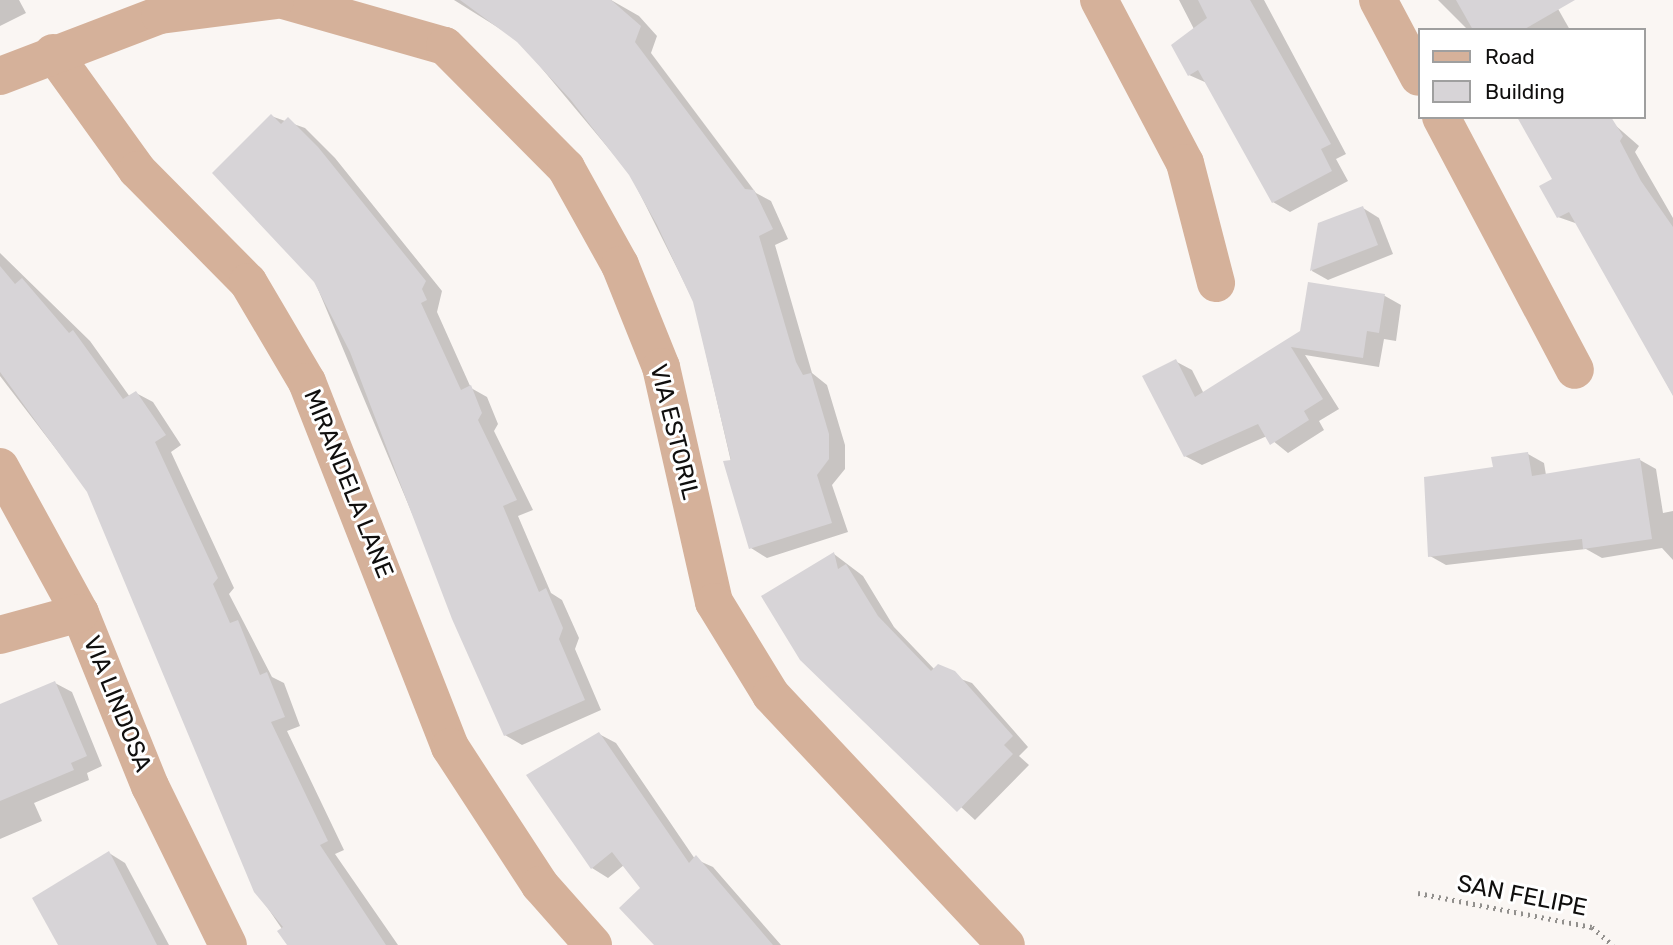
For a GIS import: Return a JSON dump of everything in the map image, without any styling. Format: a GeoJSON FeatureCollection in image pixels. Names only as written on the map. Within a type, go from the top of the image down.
{"type":"FeatureCollection","features":[{"type":"Feature","properties":{"kind":"street"},"geometry":{"type":"LineString","coordinates":[[0,76],[160,15],[275,0]]}},
{"type":"Feature","properties":{"kind":"street","name":"VIA ESTORIL"},"geometry":{"type":"LineString","coordinates":[[283,0],[445,46],[566,168],[620,265],[661,367],[714,602],[771,695],[1006,945]]}},
{"type":"Feature","properties":{"kind":"street"},"geometry":{"type":"LineString","coordinates":[[1099,0],[1185,163],[1216,283]]}},
{"type":"Feature","properties":{"kind":"street"},"geometry":{"type":"LineString","coordinates":[[1378,0],[1418,75]]}},
{"type":"Feature","properties":{"kind":"street","name":"MIRANDELA LANE"},"geometry":{"type":"LineString","coordinates":[[53,54],[137,170],[248,282],[307,382],[450,747],[519,856],[593,945]]}},
{"type":"Feature","properties":{"kind":"street"},"geometry":{"type":"LineString","coordinates":[[1442,119],[1576,370]]}},
{"type":"Feature","properties":{"kind":"street","name":"VIA LINDOSA"},"geometry":{"type":"LineString","coordinates":[[0,467],[79,613],[150,786],[228,945]]}},
{"type":"Feature","properties":{"kind":"street"},"geometry":{"type":"LineString","coordinates":[[0,635],[79,613]]}},
{"type":"Feature","properties":{"kind":"path","name":"SAN FELIPE"},"geometry":{"type":"LineString","coordinates":[[1418,893],[1592,927],[1613,945]]}},
{"type":"Feature","properties":{"kind":"building"},"geometry":{"type":"Polygon","coordinates":[[[460,0],[611,0],[641,26],[635,42],[745,189],[754,190],[773,229],[759,236],[796,362],[803,375],[811,373],[829,434],[829,459],[817,475],[832,523],[749,549],[723,461],[731,460],[693,302],[657,225],[629,175],[570,99],[517,42],[460,0]]]}},
{"type":"Feature","properties":{"kind":"building"},"geometry":{"type":"Polygon","coordinates":[[[1198,0],[1250,0],[1331,144],[1321,149],[1332,171],[1272,203],[1198,70],[1188,76],[1171,45],[1207,18],[1198,0]]]}},
{"type":"Feature","properties":{"kind":"building"},"geometry":{"type":"Polygon","coordinates":[[[1456,0],[1575,0],[1526,28],[1472,28],[1456,0]]]}},
{"type":"Feature","properties":{"kind":"building"},"geometry":{"type":"Polygon","coordinates":[[[271,114],[281,124],[288,117],[318,147],[426,281],[422,289],[427,300],[421,303],[461,390],[471,385],[482,413],[478,420],[517,500],[503,506],[539,592],[546,588],[563,628],[559,639],[585,700],[504,736],[452,619],[350,352],[314,282],[212,173],[271,114]]]}},
{"type":"Feature","properties":{"kind":"building"},"geometry":{"type":"Polygon","coordinates":[[[1518,119],[1612,119],[1623,136],[1620,141],[1641,181],[1673,227],[1673,396],[1569,212],[1557,218],[1539,186],[1552,179],[1518,119]]]}},
{"type":"Feature","properties":{"kind":"building"},"geometry":{"type":"Polygon","coordinates":[[[1363,206],[1378,245],[1310,271],[1318,223],[1363,206]]]}},
{"type":"Feature","properties":{"kind":"building"},"geometry":{"type":"Polygon","coordinates":[[[0,266],[15,284],[22,278],[69,333],[73,330],[123,399],[136,391],[166,435],[155,442],[218,578],[213,584],[230,623],[238,620],[260,675],[267,672],[285,717],[271,722],[328,841],[320,845],[386,945],[287,945],[277,931],[283,927],[254,892],[87,492],[0,372],[0,266]]]}},
{"type":"Feature","properties":{"kind":"building"},"geometry":{"type":"Polygon","coordinates":[[[1308,282],[1385,294],[1379,333],[1367,331],[1363,358],[1291,347],[1323,399],[1304,411],[1309,420],[1270,445],[1258,424],[1184,457],[1142,376],[1176,359],[1195,397],[1300,331],[1308,282]]]}},
{"type":"Feature","properties":{"kind":"building"},"geometry":{"type":"Polygon","coordinates":[[[1528,452],[1532,476],[1640,458],[1652,539],[1583,549],[1582,539],[1428,557],[1424,477],[1493,467],[1491,457],[1528,452]]]}},
{"type":"Feature","properties":{"kind":"building"},"geometry":{"type":"Polygon","coordinates":[[[834,552],[838,569],[846,564],[878,616],[931,671],[938,664],[955,671],[1013,736],[1004,745],[1013,754],[957,812],[800,660],[761,596],[834,552]]]}},
{"type":"Feature","properties":{"kind":"building"},"geometry":{"type":"Polygon","coordinates":[[[55,681],[87,756],[71,763],[74,770],[0,801],[0,704],[55,681]]]}},
{"type":"Feature","properties":{"kind":"building"},"geometry":{"type":"Polygon","coordinates":[[[599,732],[689,863],[696,855],[773,945],[654,945],[619,908],[640,888],[612,852],[591,869],[526,775],[599,732]]]}},
{"type":"Feature","properties":{"kind":"building"},"geometry":{"type":"Polygon","coordinates":[[[109,851],[157,945],[58,945],[32,898],[109,851]]]}}]}
